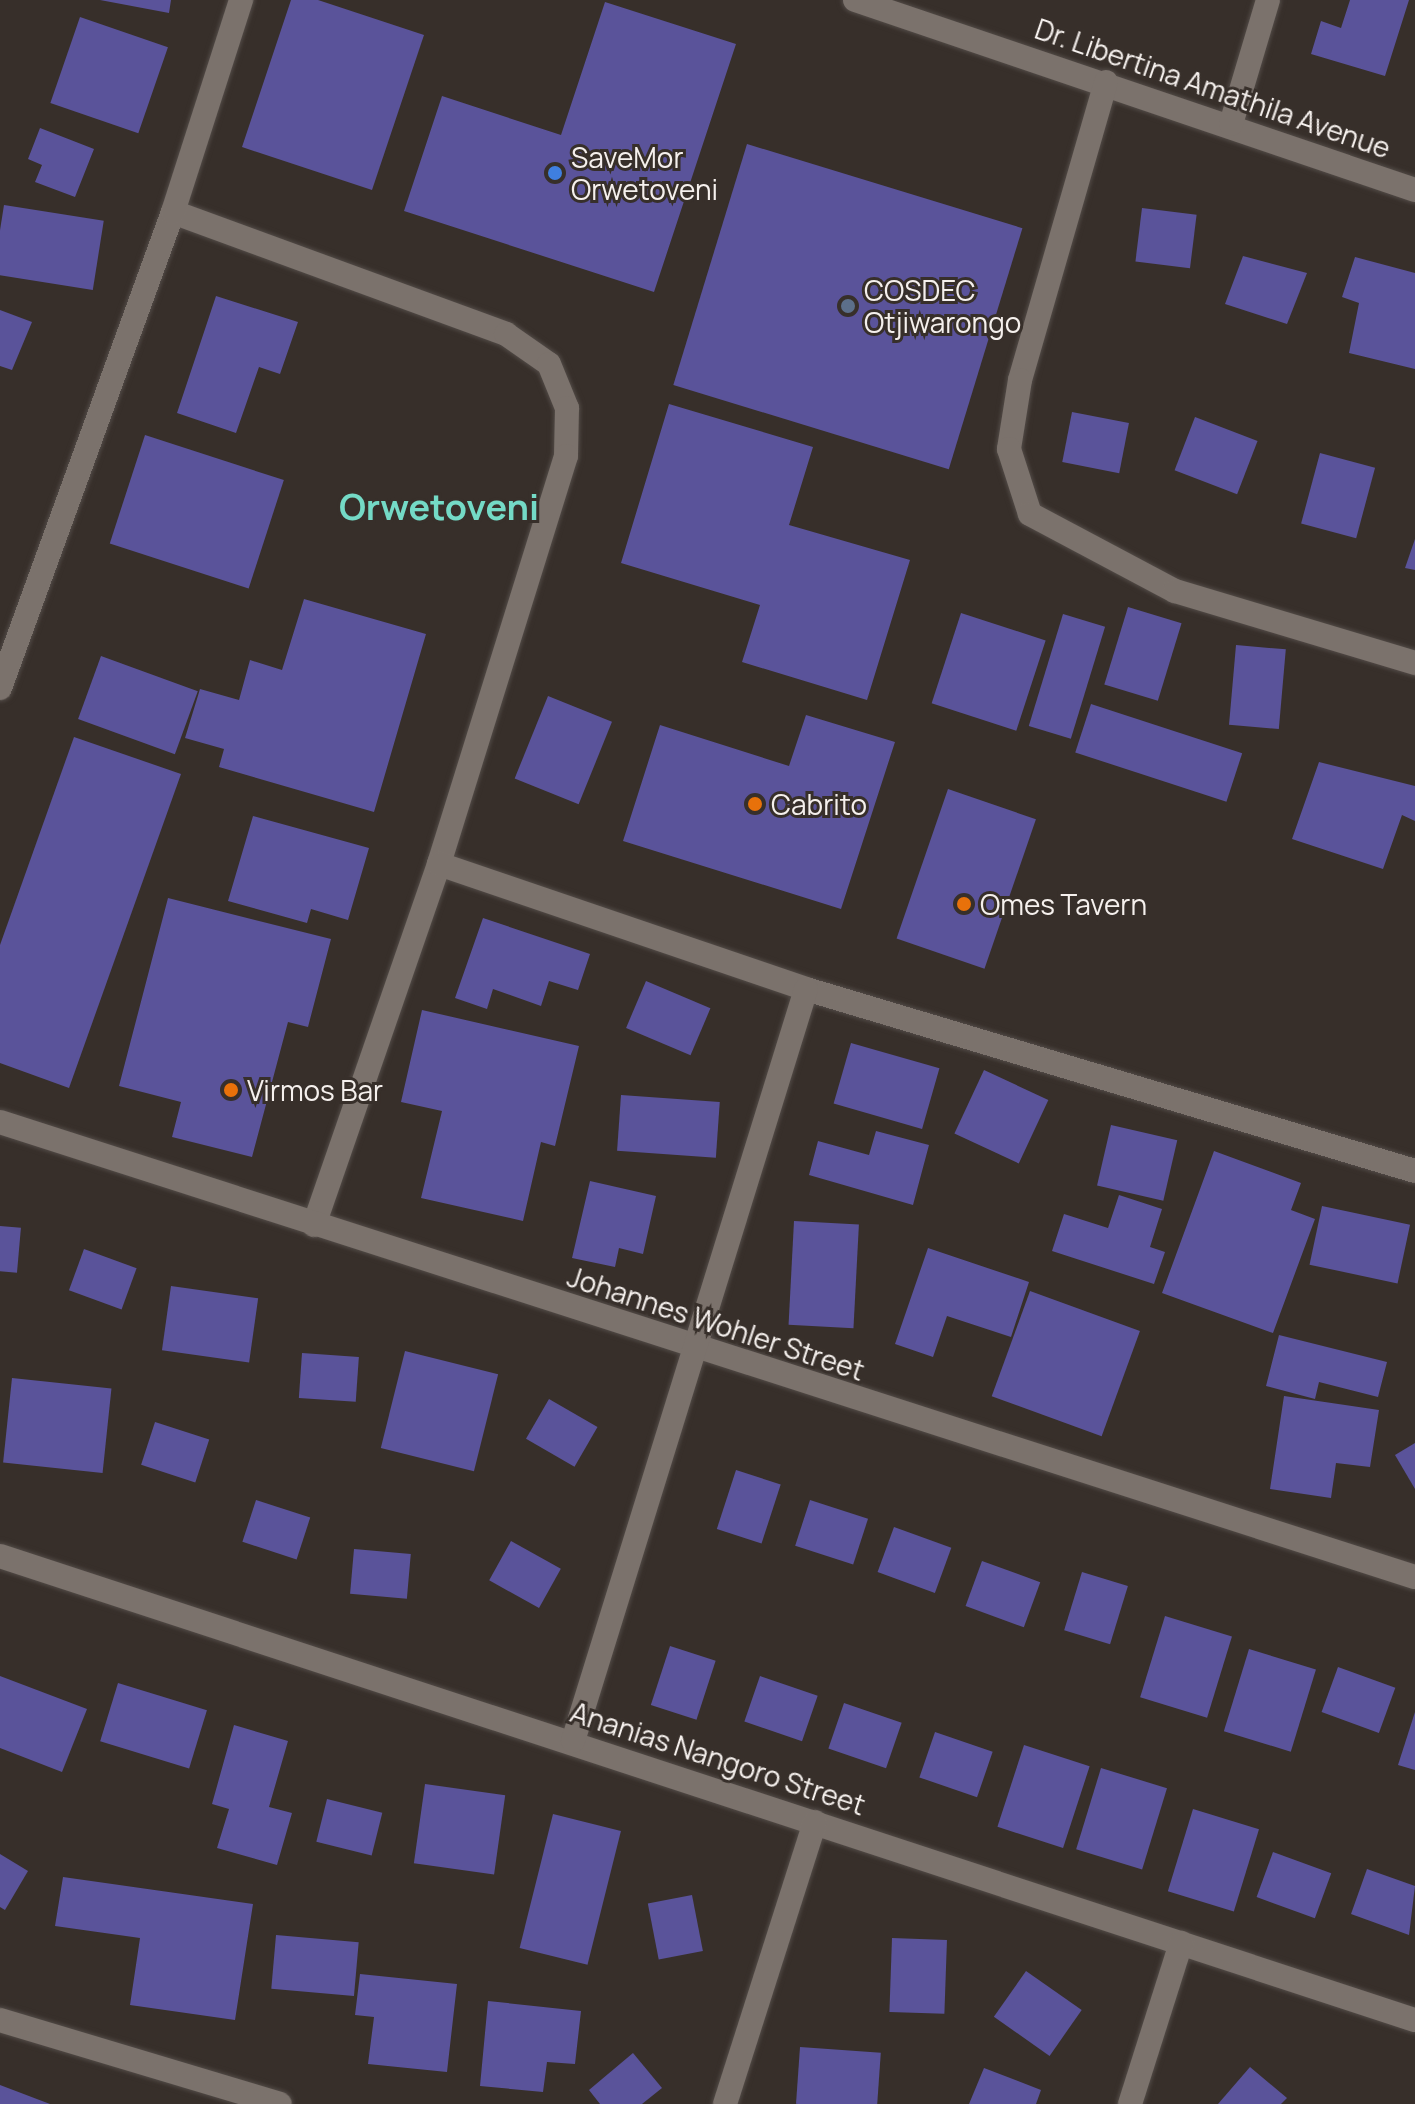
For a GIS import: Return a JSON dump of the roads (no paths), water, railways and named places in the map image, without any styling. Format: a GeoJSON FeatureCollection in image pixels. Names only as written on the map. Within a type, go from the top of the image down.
{"type":"FeatureCollection","features":[{"type":"Feature","properties":{"kind":"street"},"geometry":{"type":"LineString","coordinates":[[0,688],[173,212],[241,0]]}},
{"type":"Feature","properties":{"kind":"street","name":"Dr. Libertina Amathila Avenue"},"geometry":{"type":"LineString","coordinates":[[855,0],[1231,124],[1415,190]]}},
{"type":"Feature","properties":{"kind":"street"},"geometry":{"type":"LineString","coordinates":[[1231,124],[1268,0]]}},
{"type":"Feature","properties":{"kind":"street"},"geometry":{"type":"LineString","coordinates":[[1106,82],[1020,380],[1009,449],[1030,514],[1175,591],[1415,663]]}},
{"type":"Feature","properties":{"kind":"street"},"geometry":{"type":"LineString","coordinates":[[173,212],[506,334],[549,364],[567,408],[566,456],[439,864],[314,1225]]}},
{"type":"Feature","properties":{"kind":"street"},"geometry":{"type":"LineString","coordinates":[[439,864],[806,989],[1415,1171]]}},
{"type":"Feature","properties":{"kind":"street"},"geometry":{"type":"LineString","coordinates":[[573,1741],[806,989]]}},
{"type":"Feature","properties":{"kind":"street","name":"Johannes Wohler Street"},"geometry":{"type":"LineString","coordinates":[[0,1122],[1415,1577]]}},
{"type":"Feature","properties":{"kind":"street","name":"Ananias Nangoro Street"},"geometry":{"type":"LineString","coordinates":[[0,1556],[573,1741],[1415,2020]]}},
{"type":"Feature","properties":{"kind":"street"},"geometry":{"type":"LineString","coordinates":[[725,2104],[815,1822]]}},
{"type":"Feature","properties":{"kind":"street"},"geometry":{"type":"LineString","coordinates":[[1130,2104],[1181,1943]]}},
{"type":"Feature","properties":{"kind":"street"},"geometry":{"type":"LineString","coordinates":[[0,2020],[280,2104]]}},
{"type":"Feature","properties":{"kind":"place","name":"SaveMor Orwetoveni"},"geometry":{"type":"Point","coordinates":[555,173]}},
{"type":"Feature","properties":{"kind":"place","name":"COSDEC Otjiwarongo"},"geometry":{"type":"Point","coordinates":[848,306]}},
{"type":"Feature","properties":{"kind":"place","name":"Cabrito"},"geometry":{"type":"Point","coordinates":[755,804]}},
{"type":"Feature","properties":{"kind":"place","name":"Omes Tavern"},"geometry":{"type":"Point","coordinates":[964,904]}},
{"type":"Feature","properties":{"kind":"place","name":"Virmos Bar"},"geometry":{"type":"Point","coordinates":[231,1090]}},
{"type":"Feature","properties":{"kind":"district","name":"Orwetoveni"},"geometry":{"type":"Point","coordinates":[439,507]}}]}
